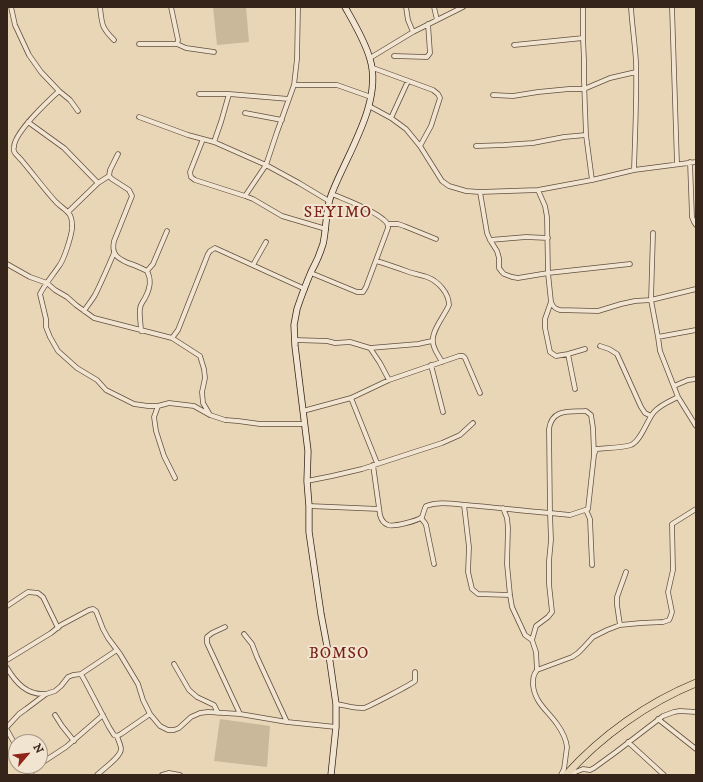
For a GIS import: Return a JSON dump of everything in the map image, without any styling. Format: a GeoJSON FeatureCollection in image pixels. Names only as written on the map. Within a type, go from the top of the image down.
{"type":"FeatureCollection","features":[{"type":"Feature","properties":{"kind":"highway"},"geometry":{"type":"LineString","coordinates":[[567,775],[600,742],[628,721],[654,704],[696,683]]}},
{"type":"Feature","properties":{"kind":"street"},"geometry":{"type":"LineString","coordinates":[[11,7],[15,25],[29,55],[41,72],[70,100],[78,111]]}},
{"type":"Feature","properties":{"kind":"street"},"geometry":{"type":"LineString","coordinates":[[100,7],[102,25],[105,31],[114,40]]}},
{"type":"Feature","properties":{"kind":"street"},"geometry":{"type":"LineString","coordinates":[[172,7],[178,40],[177,44]]}},
{"type":"Feature","properties":{"kind":"street"},"geometry":{"type":"LineString","coordinates":[[245,196],[266,165],[294,85],[297,60],[298,7]]}},
{"type":"Feature","properties":{"kind":"street"},"geometry":{"type":"LineString","coordinates":[[331,775],[336,727],[336,704],[309,532],[307,481],[308,451],[294,340],[295,316],[322,246],[326,229],[329,201],[356,140],[371,97],[372,68],[370,58],[345,7]]}},
{"type":"Feature","properties":{"kind":"street"},"geometry":{"type":"LineString","coordinates":[[406,7],[412,32]]}},
{"type":"Feature","properties":{"kind":"street"},"geometry":{"type":"LineString","coordinates":[[434,7],[437,20]]}},
{"type":"Feature","properties":{"kind":"street"},"geometry":{"type":"LineString","coordinates":[[370,58],[412,32],[463,7]]}},
{"type":"Feature","properties":{"kind":"street"},"geometry":{"type":"LineString","coordinates":[[583,7],[586,135],[592,180]]}},
{"type":"Feature","properties":{"kind":"street"},"geometry":{"type":"LineString","coordinates":[[631,7],[636,72],[634,170]]}},
{"type":"Feature","properties":{"kind":"street"},"geometry":{"type":"LineString","coordinates":[[672,7],[677,164]]}},
{"type":"Feature","properties":{"kind":"street"},"geometry":{"type":"LineString","coordinates":[[394,56],[427,57],[430,53],[428,24]]}},
{"type":"Feature","properties":{"kind":"street"},"geometry":{"type":"LineString","coordinates":[[514,45],[583,38]]}},
{"type":"Feature","properties":{"kind":"street"},"geometry":{"type":"LineString","coordinates":[[139,44],[177,44],[186,48],[214,52]]}},
{"type":"Feature","properties":{"kind":"street"},"geometry":{"type":"LineString","coordinates":[[372,68],[433,90],[438,94],[440,98],[431,126],[420,146]]}},
{"type":"Feature","properties":{"kind":"street"},"geometry":{"type":"LineString","coordinates":[[493,95],[513,96],[538,92],[584,89],[610,78],[636,72]]}},
{"type":"Feature","properties":{"kind":"street"},"geometry":{"type":"LineString","coordinates":[[391,118],[408,81]]}},
{"type":"Feature","properties":{"kind":"street"},"geometry":{"type":"LineString","coordinates":[[294,85],[337,85],[371,97]]}},
{"type":"Feature","properties":{"kind":"street"},"geometry":{"type":"LineString","coordinates":[[59,91],[28,122],[15,142],[13,148],[15,153],[44,189],[68,212],[71,217],[72,229],[60,266],[40,294],[46,319],[46,327],[58,351],[77,368],[97,380],[106,390],[134,404],[158,406],[169,403],[194,406],[210,415],[225,420],[260,424],[305,424]]}},
{"type":"Feature","properties":{"kind":"street"},"geometry":{"type":"LineString","coordinates":[[199,94],[229,94],[289,99]]}},
{"type":"Feature","properties":{"kind":"street"},"geometry":{"type":"LineString","coordinates":[[214,142],[229,94]]}},
{"type":"Feature","properties":{"kind":"street"},"geometry":{"type":"LineString","coordinates":[[369,106],[391,118],[406,129],[420,146],[442,181],[449,186],[466,191],[538,190],[592,180],[634,170],[696,162]]}},
{"type":"Feature","properties":{"kind":"street"},"geometry":{"type":"LineString","coordinates":[[245,113],[282,120]]}},
{"type":"Feature","properties":{"kind":"street"},"geometry":{"type":"LineString","coordinates":[[139,117],[188,135],[214,142],[266,165],[295,180],[329,201]]}},
{"type":"Feature","properties":{"kind":"street"},"geometry":{"type":"LineString","coordinates":[[28,122],[64,148],[98,183]]}},
{"type":"Feature","properties":{"kind":"street"},"geometry":{"type":"LineString","coordinates":[[476,146],[533,143],[564,137],[586,135]]}},
{"type":"Feature","properties":{"kind":"street"},"geometry":{"type":"LineString","coordinates":[[203,139],[190,172],[191,177],[195,180],[253,198],[282,216],[326,229]]}},
{"type":"Feature","properties":{"kind":"street"},"geometry":{"type":"LineString","coordinates":[[118,154],[110,170],[110,176],[112,179],[129,190],[132,196],[113,247],[114,253],[118,258],[147,271],[149,274],[150,285],[139,311],[141,331]]}},
{"type":"Feature","properties":{"kind":"street"},"geometry":{"type":"LineString","coordinates":[[690,162],[692,217],[696,224]]}},
{"type":"Feature","properties":{"kind":"street"},"geometry":{"type":"LineString","coordinates":[[68,212],[98,183],[110,176]]}},
{"type":"Feature","properties":{"kind":"street"},"geometry":{"type":"LineString","coordinates":[[538,190],[545,206],[547,217],[548,272],[552,305],[556,309],[586,312],[598,311],[621,304],[651,300],[696,289]]}},
{"type":"Feature","properties":{"kind":"street"},"geometry":{"type":"LineString","coordinates":[[480,192],[487,233],[497,251],[500,268],[504,274],[518,278],[548,272],[630,264]]}},
{"type":"Feature","properties":{"kind":"street"},"geometry":{"type":"LineString","coordinates":[[311,273],[357,292],[363,292],[388,228],[388,224],[385,220],[377,215],[332,194]]}},
{"type":"Feature","properties":{"kind":"street"},"geometry":{"type":"LineString","coordinates":[[388,224],[398,224],[436,239]]}},
{"type":"Feature","properties":{"kind":"street"},"geometry":{"type":"LineString","coordinates":[[147,271],[153,264],[167,231]]}},
{"type":"Feature","properties":{"kind":"street"},"geometry":{"type":"LineString","coordinates":[[653,233],[651,300],[658,342],[662,357],[678,397],[696,426]]}},
{"type":"Feature","properties":{"kind":"street"},"geometry":{"type":"LineString","coordinates":[[490,240],[526,237],[548,238]]}},
{"type":"Feature","properties":{"kind":"street"},"geometry":{"type":"LineString","coordinates":[[253,266],[266,242]]}},
{"type":"Feature","properties":{"kind":"street"},"geometry":{"type":"LineString","coordinates":[[172,338],[178,330],[210,252],[215,248],[305,288]]}},
{"type":"Feature","properties":{"kind":"street"},"geometry":{"type":"LineString","coordinates":[[84,311],[94,297],[114,253]]}},
{"type":"Feature","properties":{"kind":"street"},"geometry":{"type":"LineString","coordinates":[[376,261],[428,277],[443,288],[448,297],[449,305],[435,331],[432,341],[434,348],[442,362]]}},
{"type":"Feature","properties":{"kind":"street"},"geometry":{"type":"LineString","coordinates":[[7,264],[30,277],[47,283],[94,318],[172,338],[200,356],[205,378],[202,392],[203,403],[210,415]]}},
{"type":"Feature","properties":{"kind":"street"},"geometry":{"type":"LineString","coordinates":[[552,302],[545,319],[545,328],[550,352],[556,356],[585,349]]}},
{"type":"Feature","properties":{"kind":"street"},"geometry":{"type":"LineString","coordinates":[[658,337],[696,330]]}},
{"type":"Feature","properties":{"kind":"street"},"geometry":{"type":"LineString","coordinates":[[294,340],[327,341],[335,343],[350,342],[370,348],[418,344],[432,341]]}},
{"type":"Feature","properties":{"kind":"street"},"geometry":{"type":"LineString","coordinates":[[600,346],[609,348],[617,354],[641,407],[645,413],[651,416]]}},
{"type":"Feature","properties":{"kind":"street"},"geometry":{"type":"LineString","coordinates":[[370,348],[389,380]]}},
{"type":"Feature","properties":{"kind":"street"},"geometry":{"type":"LineString","coordinates":[[568,354],[575,389]]}},
{"type":"Feature","properties":{"kind":"street"},"geometry":{"type":"LineString","coordinates":[[303,411],[351,398],[389,380],[459,356],[463,356],[465,358],[480,393]]}},
{"type":"Feature","properties":{"kind":"street"},"geometry":{"type":"LineString","coordinates":[[431,365],[444,412]]}},
{"type":"Feature","properties":{"kind":"street"},"geometry":{"type":"LineString","coordinates":[[674,386],[688,380],[696,379]]}},
{"type":"Feature","properties":{"kind":"street"},"geometry":{"type":"LineString","coordinates":[[594,454],[596,449],[631,445],[634,443],[643,431],[651,416],[660,407],[678,397]]}},
{"type":"Feature","properties":{"kind":"street"},"geometry":{"type":"LineString","coordinates":[[351,398],[375,464],[379,509],[382,520],[391,526],[408,523],[421,518],[424,508],[428,505],[440,503],[503,508],[550,513],[570,515],[586,510],[588,508],[594,454],[591,415],[586,411],[561,412],[554,417],[550,424],[550,513],[551,540],[549,584],[552,612],[536,626],[532,640],[536,652],[537,670],[533,681],[533,688],[536,698],[558,725],[567,743],[564,769],[561,775]]}},
{"type":"Feature","properties":{"kind":"street"},"geometry":{"type":"LineString","coordinates":[[158,406],[154,417],[156,431],[164,456],[175,478]]}},
{"type":"Feature","properties":{"kind":"street"},"geometry":{"type":"LineString","coordinates":[[307,481],[362,469],[442,443],[460,435],[473,423]]}},
{"type":"Feature","properties":{"kind":"street"},"geometry":{"type":"LineString","coordinates":[[464,505],[469,547],[468,572],[472,589],[478,594],[510,595]]}},
{"type":"Feature","properties":{"kind":"street"},"geometry":{"type":"LineString","coordinates":[[309,506],[379,509]]}},
{"type":"Feature","properties":{"kind":"street"},"geometry":{"type":"LineString","coordinates":[[503,508],[507,518],[508,528],[507,564],[512,607],[525,635],[532,640]]}},
{"type":"Feature","properties":{"kind":"street"},"geometry":{"type":"LineString","coordinates":[[586,510],[590,519],[592,565]]}},
{"type":"Feature","properties":{"kind":"street"},"geometry":{"type":"LineString","coordinates":[[537,670],[572,657],[584,648],[593,637],[606,630],[620,625],[667,622],[672,612],[668,592],[672,570],[672,524],[696,510]]}},
{"type":"Feature","properties":{"kind":"street"},"geometry":{"type":"LineString","coordinates":[[421,518],[428,529],[434,564]]}},
{"type":"Feature","properties":{"kind":"street"},"geometry":{"type":"LineString","coordinates":[[620,625],[616,605],[617,597],[626,572]]}},
{"type":"Feature","properties":{"kind":"street"},"geometry":{"type":"LineString","coordinates":[[7,606],[28,592],[38,593],[43,597],[58,628]]}},
{"type":"Feature","properties":{"kind":"street"},"geometry":{"type":"LineString","coordinates":[[7,660],[84,612],[93,609],[96,611],[108,638],[138,684],[143,700],[150,714],[160,726],[168,730],[174,730],[191,717],[200,713],[208,712],[240,714],[287,722],[336,727]]}},
{"type":"Feature","properties":{"kind":"street"},"geometry":{"type":"LineString","coordinates":[[225,627],[207,637],[207,643],[240,714]]}},
{"type":"Feature","properties":{"kind":"street"},"geometry":{"type":"LineString","coordinates":[[244,634],[252,644],[256,657],[287,722]]}},
{"type":"Feature","properties":{"kind":"street"},"geometry":{"type":"LineString","coordinates":[[7,668],[16,682],[26,690],[37,695],[46,694],[55,691],[68,677],[80,674],[117,650]]}},
{"type":"Feature","properties":{"kind":"street"},"geometry":{"type":"LineString","coordinates":[[174,664],[190,690],[197,697],[214,705],[218,713]]}},
{"type":"Feature","properties":{"kind":"street"},"geometry":{"type":"LineString","coordinates":[[336,704],[365,708],[412,684],[415,681],[415,672]]}},
{"type":"Feature","properties":{"kind":"street"},"geometry":{"type":"LineString","coordinates":[[80,674],[114,735],[117,736],[121,747],[120,753],[116,758],[97,775]]}},
{"type":"Feature","properties":{"kind":"street"},"geometry":{"type":"LineString","coordinates":[[7,729],[19,714],[46,694]]}},
{"type":"Feature","properties":{"kind":"street"},"geometry":{"type":"LineString","coordinates":[[567,775],[583,769],[590,770],[594,768],[663,716],[674,712],[696,712]]}},
{"type":"Feature","properties":{"kind":"street"},"geometry":{"type":"LineString","coordinates":[[117,736],[150,714]]}},
{"type":"Feature","properties":{"kind":"street"},"geometry":{"type":"LineString","coordinates":[[48,759],[74,741],[103,715]]}},
{"type":"Feature","properties":{"kind":"street"},"geometry":{"type":"LineString","coordinates":[[55,716],[74,741]]}},
{"type":"Feature","properties":{"kind":"street"},"geometry":{"type":"LineString","coordinates":[[658,719],[696,749]]}},
{"type":"Feature","properties":{"kind":"street"},"geometry":{"type":"LineString","coordinates":[[628,742],[664,775]]}},
{"type":"Feature","properties":{"kind":"street"},"geometry":{"type":"LineString","coordinates":[[162,775],[169,773],[180,775]]}},
{"type":"Feature","properties":{"kind":"shaded area"},"geometry":{"type":"Polygon","coordinates":[[[213,7],[246,7],[249,42],[217,45],[213,7]]]}},
{"type":"Feature","properties":{"kind":"shaded area"},"geometry":{"type":"Polygon","coordinates":[[[220,719],[270,726],[267,767],[214,761],[220,719]]]}},
{"type":"Feature","properties":{"kind":"district","name":"SEYIMO"},"geometry":{"type":"Point","coordinates":[338,214]}},
{"type":"Feature","properties":{"kind":"district","name":"BOMSO"},"geometry":{"type":"Point","coordinates":[339,655]}}]}
